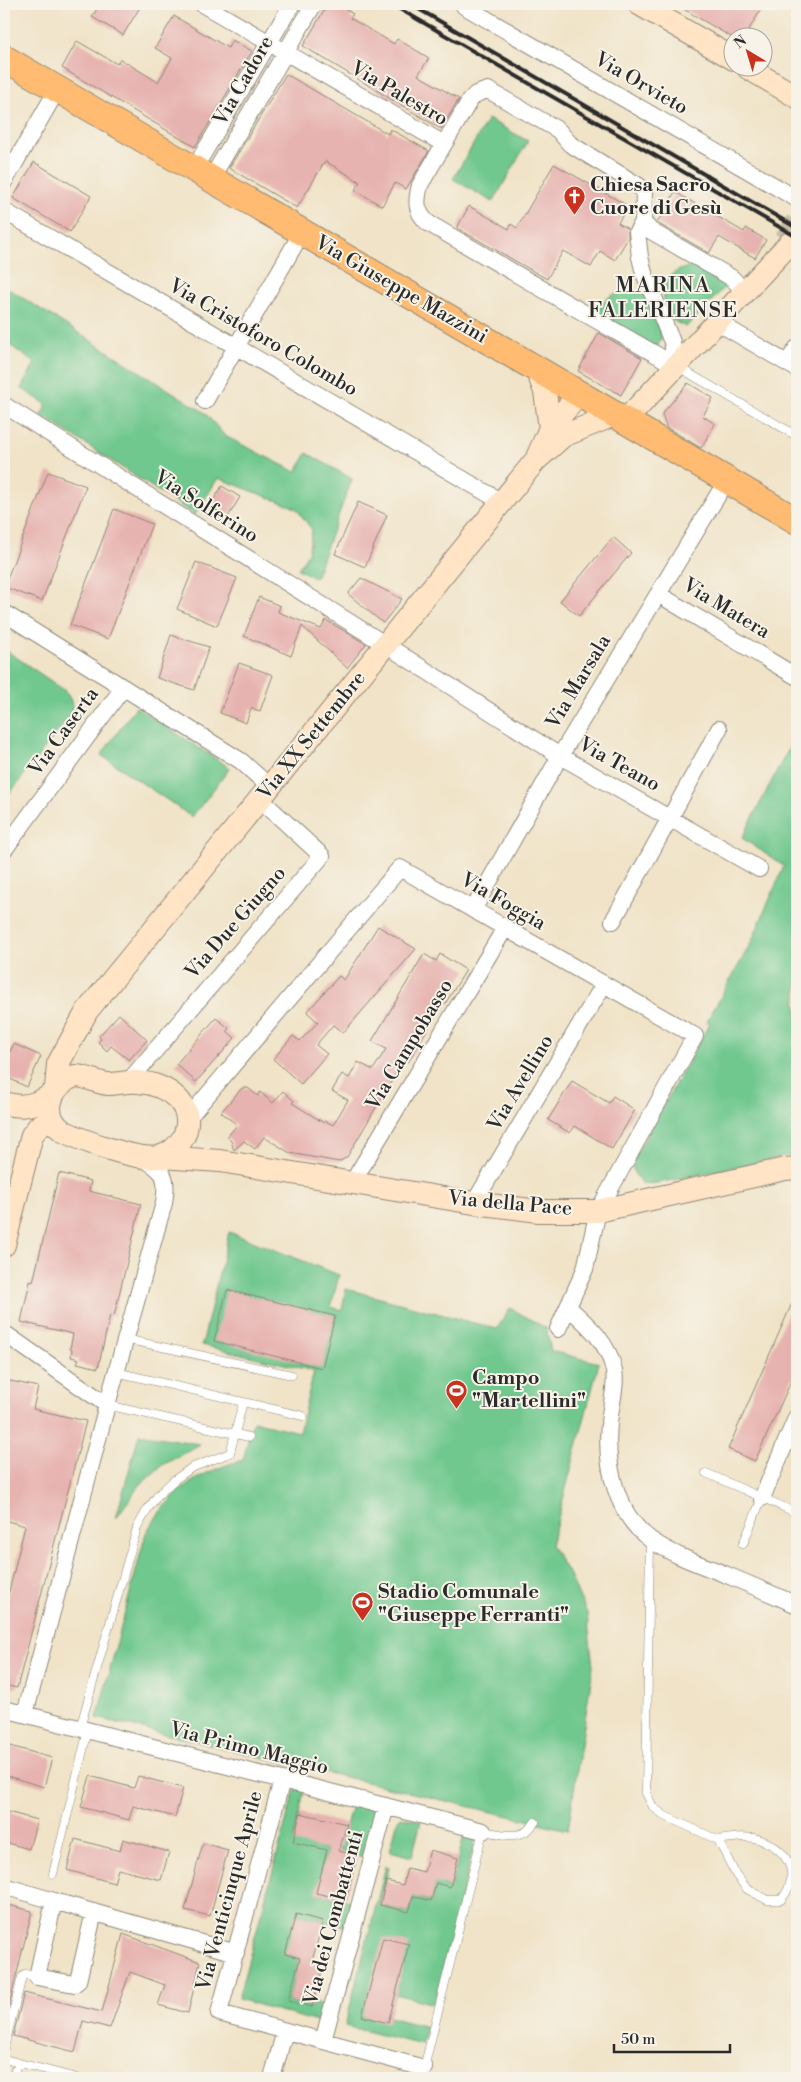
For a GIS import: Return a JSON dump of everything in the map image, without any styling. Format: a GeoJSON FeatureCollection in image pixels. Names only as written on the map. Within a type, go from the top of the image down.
{"type":"FeatureCollection","features":[{"type":"Feature","properties":{"kind":"main road"},"geometry":{"type":"LineString","coordinates":[[639,4],[724,53]]}},
{"type":"Feature","properties":{"kind":"main road","name":"Via Giuseppe Mazzini"},"geometry":{"type":"LineString","coordinates":[[4,58],[797,521]]}},
{"type":"Feature","properties":{"kind":"main road"},"geometry":{"type":"LineString","coordinates":[[765,78],[797,97]]}},
{"type":"Feature","properties":{"kind":"main road"},"geometry":{"type":"LineString","coordinates":[[556,432],[620,418],[676,366],[746,292],[784,246]]}},
{"type":"Feature","properties":{"kind":"main road","name":"Via XX Settembre"},"geometry":{"type":"LineString","coordinates":[[537,370],[546,392],[556,432]]}},
{"type":"Feature","properties":{"kind":"main road","name":"Via XX Settembre"},"geometry":{"type":"LineString","coordinates":[[51,1116],[49,1108],[55,1091],[58,1064],[87,1011],[536,460],[579,394]]}},
{"type":"Feature","properties":{"kind":"main road","name":"Via XX Settembre"},"geometry":{"type":"LineString","coordinates":[[86,1077],[80,1042],[87,1011]]}},
{"type":"Feature","properties":{"kind":"main road"},"geometry":{"type":"LineString","coordinates":[[11,1107],[21,1107],[45,1100],[69,1078],[75,1076],[86,1077]]}},
{"type":"Feature","properties":{"kind":"main road","name":"Via della Pace"},"geometry":{"type":"LineString","coordinates":[[86,1077],[108,1084],[143,1082],[172,1095],[181,1102],[187,1123],[206,1152],[220,1161]]}},
{"type":"Feature","properties":{"kind":"main road"},"geometry":{"type":"LineString","coordinates":[[11,1107],[28,1115],[37,1113],[51,1116],[58,1128],[75,1137]]}},
{"type":"Feature","properties":{"kind":"main road"},"geometry":{"type":"LineString","coordinates":[[11,1107],[32,1135]]}},
{"type":"Feature","properties":{"kind":"main road"},"geometry":{"type":"LineString","coordinates":[[4,1244],[32,1135],[51,1116]]}},
{"type":"Feature","properties":{"kind":"main road"},"geometry":{"type":"LineString","coordinates":[[151,1158],[174,1150],[182,1140],[187,1123]]}},
{"type":"Feature","properties":{"kind":"main road"},"geometry":{"type":"LineString","coordinates":[[25,1159],[34,1146],[48,1136],[75,1137]]}},
{"type":"Feature","properties":{"kind":"main road","name":"Via della Pace"},"geometry":{"type":"LineString","coordinates":[[75,1137],[151,1158],[220,1161],[474,1203],[539,1211],[598,1211],[785,1169],[797,1168]]}},
{"type":"Feature","properties":{"kind":"street","name":"Via Palestro"},"geometry":{"type":"LineString","coordinates":[[202,4],[444,144],[420,185],[416,199],[420,216],[428,223],[676,366]]}},
{"type":"Feature","properties":{"kind":"street","name":"Via Cadore"},"geometry":{"type":"LineString","coordinates":[[203,174],[269,43],[292,4]]}},
{"type":"Feature","properties":{"kind":"street","name":"Via Cadore"},"geometry":{"type":"LineString","coordinates":[[203,174],[286,52],[314,4]]}},
{"type":"Feature","properties":{"kind":"street","name":"Via Orvieto"},"geometry":{"type":"LineString","coordinates":[[465,5],[797,199]]}},
{"type":"Feature","properties":{"kind":"street"},"geometry":{"type":"LineString","coordinates":[[4,182],[57,90]]}},
{"type":"Feature","properties":{"kind":"street"},"geometry":{"type":"LineString","coordinates":[[444,144],[470,100],[476,94],[488,90],[558,130],[570,144],[639,186],[644,192],[644,222],[637,232],[640,257],[644,273],[669,334],[676,366]]}},
{"type":"Feature","properties":{"kind":"street","name":"Via Cristoforo Colombo"},"geometry":{"type":"LineString","coordinates":[[4,211],[502,502]]}},
{"type":"Feature","properties":{"kind":"street"},"geometry":{"type":"LineString","coordinates":[[644,222],[651,231],[732,278],[746,292]]}},
{"type":"Feature","properties":{"kind":"street"},"geometry":{"type":"LineString","coordinates":[[205,401],[302,232]]}},
{"type":"Feature","properties":{"kind":"street"},"geometry":{"type":"LineString","coordinates":[[717,322],[792,366],[797,348]]}},
{"type":"Feature","properties":{"kind":"street","name":"Via Solferino"},"geometry":{"type":"LineString","coordinates":[[4,405],[386,645]]}},
{"type":"Feature","properties":{"kind":"street","name":"Via Marsala"},"geometry":{"type":"LineString","coordinates":[[473,910],[560,756],[727,480]]}},
{"type":"Feature","properties":{"kind":"street","name":"Via Matera"},"geometry":{"type":"LineString","coordinates":[[658,594],[797,677]]}},
{"type":"Feature","properties":{"kind":"street"},"geometry":{"type":"LineString","coordinates":[[4,614],[241,761],[265,793]]}},
{"type":"Feature","properties":{"kind":"street","name":"Via Teano"},"geometry":{"type":"LineString","coordinates":[[386,645],[560,756],[759,869]]}},
{"type":"Feature","properties":{"kind":"street","name":"Via Caserta"},"geometry":{"type":"LineString","coordinates":[[4,850],[123,688]]}},
{"type":"Feature","properties":{"kind":"street"},"geometry":{"type":"LineString","coordinates":[[613,921],[720,729]]}},
{"type":"Feature","properties":{"kind":"street","name":"Via Due Giugno"},"geometry":{"type":"LineString","coordinates":[[128,1082],[322,856],[265,793]]}},
{"type":"Feature","properties":{"kind":"street","name":"Via Foggia"},"geometry":{"type":"LineString","coordinates":[[187,1123],[400,868],[695,1036],[598,1211]]}},
{"type":"Feature","properties":{"kind":"street","name":"Via Campobasso"},"geometry":{"type":"LineString","coordinates":[[352,1183],[505,928]]}},
{"type":"Feature","properties":{"kind":"street","name":"Via Avellino"},"geometry":{"type":"LineString","coordinates":[[474,1203],[604,984]]}},
{"type":"Feature","properties":{"kind":"street"},"geometry":{"type":"LineString","coordinates":[[25,1714],[107,1405],[164,1203],[167,1186],[163,1173],[151,1158]]}},
{"type":"Feature","properties":{"kind":"street"},"geometry":{"type":"LineString","coordinates":[[558,1329],[585,1269],[598,1211]]}},
{"type":"Feature","properties":{"kind":"street"},"geometry":{"type":"LineString","coordinates":[[568,1307],[597,1334],[608,1354],[614,1372],[609,1424],[609,1452],[614,1484],[625,1512],[650,1540],[682,1557],[797,1605]]}},
{"type":"Feature","properties":{"kind":"street"},"geometry":{"type":"LineString","coordinates":[[4,1333],[107,1405]]}},
{"type":"Feature","properties":{"kind":"street"},"geometry":{"type":"LineString","coordinates":[[762,1498],[797,1416]]}},
{"type":"Feature","properties":{"kind":"street","name":"Via Primo Maggio"},"geometry":{"type":"LineString","coordinates":[[4,1709],[483,1831]]}},
{"type":"Feature","properties":{"kind":"street","name":"Via Venticinque Aprile"},"geometry":{"type":"LineString","coordinates":[[282,1780],[219,2013],[284,2031]]}},
{"type":"Feature","properties":{"kind":"street","name":"Via dei Combattenti"},"geometry":{"type":"LineString","coordinates":[[323,2041],[386,1806]]}},
{"type":"Feature","properties":{"kind":"street"},"geometry":{"type":"LineString","coordinates":[[4,1886],[236,1953]]}},
{"type":"Feature","properties":{"kind":"street"},"geometry":{"type":"LineString","coordinates":[[54,1901],[37,1977],[74,1984],[78,1981],[94,1912]]}},
{"type":"Feature","properties":{"kind":"street"},"geometry":{"type":"LineString","coordinates":[[272,2078],[284,2031],[424,2068]]}},
{"type":"Feature","properties":{"kind":"lane"},"geometry":{"type":"LineString","coordinates":[[676,366],[797,436]]}},
{"type":"Feature","properties":{"kind":"lane"},"geometry":{"type":"LineString","coordinates":[[125,1339],[292,1375]]}},
{"type":"Feature","properties":{"kind":"lane"},"geometry":{"type":"LineString","coordinates":[[116,1372],[303,1416]]}},
{"type":"Feature","properties":{"kind":"lane"},"geometry":{"type":"LineString","coordinates":[[53,1874],[84,1729],[137,1528],[158,1495],[173,1481],[191,1468],[230,1453],[243,1402]]}},
{"type":"Feature","properties":{"kind":"lane"},"geometry":{"type":"LineString","coordinates":[[107,1405],[249,1437]]}},
{"type":"Feature","properties":{"kind":"lane"},"geometry":{"type":"LineString","coordinates":[[706,1473],[797,1513]]}},
{"type":"Feature","properties":{"kind":"lane"},"geometry":{"type":"LineString","coordinates":[[743,1544],[762,1498]]}},
{"type":"Feature","properties":{"kind":"lane"},"geometry":{"type":"LineString","coordinates":[[650,1540],[646,1793],[653,1807],[665,1816],[718,1840],[737,1838],[760,1840],[784,1853],[792,1861],[796,1876],[792,1892],[781,1900],[767,1900],[747,1889],[736,1875],[718,1840]]}},
{"type":"Feature","properties":{"kind":"lane"},"geometry":{"type":"LineString","coordinates":[[424,2068],[483,1831],[512,1836],[524,1833],[535,1822]]}},
{"type":"Feature","properties":{"kind":"lane"},"geometry":{"type":"LineString","coordinates":[[4,2048],[22,1977],[25,1974],[37,1977]]}},
{"type":"Feature","properties":{"kind":"lane"},"geometry":{"type":"LineString","coordinates":[[4,2060],[76,2078]]}},
{"type":"Feature","properties":{"kind":"lane"},"geometry":{"type":"LineString","coordinates":[[14,2078],[17,2063]]}},
{"type":"Feature","properties":{"kind":"green space"},"geometry":{"type":"Polygon","coordinates":[[[488,119],[528,141],[493,202],[453,179],[488,119]]]}},
{"type":"Feature","properties":{"kind":"green space"},"geometry":{"type":"Polygon","coordinates":[[[699,264],[730,282],[686,327],[669,316],[664,298],[665,286],[673,274],[684,268],[699,264]]]}},
{"type":"Feature","properties":{"kind":"green space"},"geometry":{"type":"Polygon","coordinates":[[[4,286],[204,412],[225,436],[296,472],[307,453],[352,479],[315,578],[298,569],[308,553],[312,530],[296,508],[218,478],[195,515],[41,415],[47,405],[21,388],[35,363],[4,341],[4,286]]]}},
{"type":"Feature","properties":{"kind":"green space"},"geometry":{"type":"Polygon","coordinates":[[[625,290],[643,294],[649,301],[662,336],[657,348],[595,312],[604,301],[625,290]]]}},
{"type":"Feature","properties":{"kind":"green space"},"geometry":{"type":"Polygon","coordinates":[[[4,649],[64,690],[71,700],[72,713],[4,801],[4,649]]]}},
{"type":"Feature","properties":{"kind":"green space"},"geometry":{"type":"Polygon","coordinates":[[[136,707],[230,768],[192,817],[101,755],[136,707]]]}},
{"type":"Feature","properties":{"kind":"green space"},"geometry":{"type":"Polygon","coordinates":[[[791,744],[797,748],[797,999],[795,1003],[797,1005],[797,1154],[658,1183],[642,1184],[634,1173],[632,1161],[710,1023],[707,1021],[750,945],[784,866],[742,838],[791,744]]]}},
{"type":"Feature","properties":{"kind":"green space"},"geometry":{"type":"Polygon","coordinates":[[[229,1232],[339,1275],[331,1307],[342,1310],[346,1289],[497,1329],[510,1308],[546,1328],[551,1351],[599,1363],[551,1545],[570,1576],[587,1613],[593,1667],[568,1830],[97,1718],[146,1533],[155,1518],[175,1495],[198,1478],[226,1465],[243,1460],[253,1421],[299,1432],[314,1371],[202,1345],[229,1232]]]}},
{"type":"Feature","properties":{"kind":"green space"},"geometry":{"type":"Polygon","coordinates":[[[139,1434],[200,1444],[161,1466],[139,1486],[116,1518],[139,1434]]]}},
{"type":"Feature","properties":{"kind":"green space"},"geometry":{"type":"Polygon","coordinates":[[[295,1789],[304,1791],[293,1841],[327,1850],[317,1893],[358,1903],[350,1928],[296,1914],[286,1954],[300,1958],[288,2001],[312,2007],[313,2002],[329,2006],[324,2024],[238,1999],[295,1789]]]}},
{"type":"Feature","properties":{"kind":"green space"},"geometry":{"type":"Polygon","coordinates":[[[352,1804],[377,1811],[367,1858],[339,1851],[352,1804]]]}},
{"type":"Feature","properties":{"kind":"green space"},"geometry":{"type":"Polygon","coordinates":[[[401,1817],[421,1821],[412,1857],[390,1851],[398,1819],[401,1817]]]}},
{"type":"Feature","properties":{"kind":"green space"},"geometry":{"type":"Polygon","coordinates":[[[465,1831],[472,1833],[476,1838],[434,2004],[395,1994],[389,2017],[427,2027],[422,2045],[345,2026],[386,1866],[389,1867],[380,1905],[409,1912],[415,1890],[420,1891],[419,1898],[431,1901],[437,1879],[445,1881],[444,1886],[451,1887],[465,1831]]]}},
{"type":"Feature","properties":{"kind":"building"},"geometry":{"type":"Polygon","coordinates":[[[100,4],[142,4],[123,35],[92,17],[100,4]]]}},
{"type":"Feature","properties":{"kind":"building"},"geometry":{"type":"Polygon","coordinates":[[[328,4],[336,4],[353,14],[350,18],[394,44],[397,39],[429,58],[418,75],[459,99],[441,129],[303,46],[328,4]]]}},
{"type":"Feature","properties":{"kind":"building"},"geometry":{"type":"Polygon","coordinates":[[[675,4],[764,4],[750,28],[724,28],[724,33],[675,4]]]}},
{"type":"Feature","properties":{"kind":"building"},"geometry":{"type":"Polygon","coordinates":[[[174,16],[228,48],[232,40],[252,51],[195,147],[62,68],[77,41],[117,64],[120,59],[158,82],[172,58],[155,48],[174,16]]]}},
{"type":"Feature","properties":{"kind":"building"},"geometry":{"type":"Polygon","coordinates":[[[286,74],[388,134],[390,129],[429,151],[406,189],[395,183],[382,206],[355,190],[360,182],[325,161],[297,208],[229,168],[286,74]]]}},
{"type":"Feature","properties":{"kind":"building"},"geometry":{"type":"Polygon","coordinates":[[[34,162],[91,196],[70,232],[13,198],[34,162]]]}},
{"type":"Feature","properties":{"kind":"building","name":"Chiesa Sacro Cuore di Gesù"},"geometry":{"type":"Polygon","coordinates":[[[554,164],[628,206],[618,223],[628,229],[628,238],[615,260],[600,251],[591,267],[563,251],[547,279],[457,228],[469,206],[509,229],[511,224],[517,228],[554,164]]]}},
{"type":"Feature","properties":{"kind":"building"},"geometry":{"type":"Polygon","coordinates":[[[675,192],[744,232],[746,228],[766,240],[755,258],[719,237],[709,253],[657,223],[675,192]]]}},
{"type":"Feature","properties":{"kind":"building"},"geometry":{"type":"Polygon","coordinates":[[[599,333],[642,358],[621,395],[578,371],[599,333]]]}},
{"type":"Feature","properties":{"kind":"building"},"geometry":{"type":"Polygon","coordinates":[[[688,383],[713,398],[703,416],[715,424],[701,448],[666,427],[662,414],[688,383]]]}},
{"type":"Feature","properties":{"kind":"building"},"geometry":{"type":"Polygon","coordinates":[[[48,472],[86,486],[42,601],[4,587],[48,472]]]}},
{"type":"Feature","properties":{"kind":"building"},"geometry":{"type":"Polygon","coordinates":[[[222,486],[240,497],[225,522],[207,511],[222,486]]]}},
{"type":"Feature","properties":{"kind":"building"},"geometry":{"type":"Polygon","coordinates":[[[358,502],[387,515],[365,567],[335,554],[358,502]]]}},
{"type":"Feature","properties":{"kind":"building"},"geometry":{"type":"Polygon","coordinates":[[[114,509],[152,524],[108,639],[70,625],[114,509]]]}},
{"type":"Feature","properties":{"kind":"building"},"geometry":{"type":"Polygon","coordinates":[[[613,537],[631,553],[579,616],[560,601],[613,537]]]}},
{"type":"Feature","properties":{"kind":"building"},"geometry":{"type":"Polygon","coordinates":[[[196,562],[237,578],[217,626],[177,609],[196,562]]]}},
{"type":"Feature","properties":{"kind":"building"},"geometry":{"type":"Polygon","coordinates":[[[361,578],[402,599],[383,623],[348,594],[361,578]]]}},
{"type":"Feature","properties":{"kind":"building"},"geometry":{"type":"Polygon","coordinates":[[[259,597],[280,606],[278,612],[321,629],[326,620],[366,644],[347,668],[302,626],[291,656],[244,636],[259,597]]]}},
{"type":"Feature","properties":{"kind":"building"},"geometry":{"type":"Polygon","coordinates":[[[171,635],[209,647],[194,690],[157,678],[171,635]]]}},
{"type":"Feature","properties":{"kind":"building"},"geometry":{"type":"Polygon","coordinates":[[[239,663],[273,675],[260,711],[251,708],[246,723],[220,713],[239,663]]]}},
{"type":"Feature","properties":{"kind":"building"},"geometry":{"type":"Polygon","coordinates":[[[378,926],[416,949],[343,1033],[333,1025],[316,1045],[327,1054],[301,1084],[273,1059],[293,1036],[300,1041],[318,1022],[307,1012],[339,976],[344,980],[378,926]]]}},
{"type":"Feature","properties":{"kind":"building"},"geometry":{"type":"Polygon","coordinates":[[[424,954],[436,961],[440,954],[466,970],[445,1004],[443,1003],[408,1062],[404,1060],[347,1157],[339,1162],[290,1153],[264,1137],[255,1149],[244,1141],[234,1150],[231,1141],[227,1137],[237,1125],[221,1112],[242,1088],[248,1088],[258,1096],[260,1092],[273,1103],[283,1091],[294,1101],[292,1103],[324,1123],[325,1121],[333,1125],[348,1100],[332,1091],[342,1074],[349,1078],[358,1062],[373,1070],[386,1049],[372,1041],[424,954]]]}},
{"type":"Feature","properties":{"kind":"building"},"geometry":{"type":"Polygon","coordinates":[[[119,1014],[147,1040],[129,1060],[111,1046],[107,1051],[98,1042],[101,1039],[99,1036],[119,1014]]]}},
{"type":"Feature","properties":{"kind":"building"},"geometry":{"type":"Polygon","coordinates":[[[216,1018],[229,1028],[227,1031],[235,1038],[196,1082],[176,1064],[216,1018]]]}},
{"type":"Feature","properties":{"kind":"building"},"geometry":{"type":"Polygon","coordinates":[[[14,1044],[41,1056],[27,1087],[4,1076],[4,1062],[14,1044]]]}},
{"type":"Feature","properties":{"kind":"building"},"geometry":{"type":"Polygon","coordinates":[[[572,1081],[609,1103],[613,1096],[635,1110],[612,1149],[575,1126],[570,1133],[548,1120],[572,1081]]]}},
{"type":"Feature","properties":{"kind":"building"},"geometry":{"type":"Polygon","coordinates":[[[59,1173],[91,1181],[89,1191],[141,1204],[114,1316],[110,1315],[98,1368],[77,1363],[79,1359],[71,1357],[72,1350],[70,1349],[73,1334],[21,1322],[30,1281],[33,1282],[59,1173]]]}},
{"type":"Feature","properties":{"kind":"building"},"geometry":{"type":"Polygon","coordinates":[[[227,1290],[335,1316],[322,1368],[214,1341],[227,1290]]]}},
{"type":"Feature","properties":{"kind":"building"},"geometry":{"type":"Polygon","coordinates":[[[797,1292],[797,1368],[755,1461],[728,1449],[797,1292]]]}},
{"type":"Feature","properties":{"kind":"building"},"geometry":{"type":"Polygon","coordinates":[[[6,1380],[38,1387],[33,1409],[86,1421],[17,1688],[4,1685],[4,1612],[25,1526],[4,1520],[4,1389],[6,1380]]]}},
{"type":"Feature","properties":{"kind":"building"},"geometry":{"type":"Polygon","coordinates":[[[7,1745],[52,1758],[44,1787],[4,1775],[4,1757],[7,1745]]]}},
{"type":"Feature","properties":{"kind":"building"},"geometry":{"type":"Polygon","coordinates":[[[90,1776],[134,1788],[138,1776],[183,1788],[175,1817],[133,1806],[129,1820],[81,1807],[90,1776]]]}},
{"type":"Feature","properties":{"kind":"building"},"geometry":{"type":"Polygon","coordinates":[[[4,1811],[37,1820],[29,1849],[4,1842],[4,1811]]]}},
{"type":"Feature","properties":{"kind":"building"},"geometry":{"type":"Polygon","coordinates":[[[300,1813],[347,1824],[339,1851],[357,1856],[346,1900],[316,1893],[327,1850],[293,1842],[300,1813]]]}},
{"type":"Feature","properties":{"kind":"building"},"geometry":{"type":"Polygon","coordinates":[[[75,1839],[120,1851],[123,1839],[169,1852],[161,1880],[118,1869],[114,1883],[67,1870],[75,1839]]]}},
{"type":"Feature","properties":{"kind":"building"},"geometry":{"type":"Polygon","coordinates":[[[203,1843],[228,1850],[210,1916],[185,1910],[203,1843]]]}},
{"type":"Feature","properties":{"kind":"building"},"geometry":{"type":"Polygon","coordinates":[[[430,1850],[458,1858],[450,1887],[436,1883],[431,1901],[413,1896],[409,1912],[380,1905],[386,1881],[403,1885],[407,1868],[424,1872],[430,1850]]]}},
{"type":"Feature","properties":{"kind":"building"},"geometry":{"type":"Polygon","coordinates":[[[4,1904],[32,1911],[4,2026],[4,1904]]]}},
{"type":"Feature","properties":{"kind":"building"},"geometry":{"type":"Polygon","coordinates":[[[296,1914],[323,1921],[312,1961],[324,1964],[312,2007],[288,2001],[300,1958],[285,1954],[296,1914]]]}},
{"type":"Feature","properties":{"kind":"building"},"geometry":{"type":"Polygon","coordinates":[[[123,1934],[200,1962],[188,2013],[158,2005],[165,1985],[130,1972],[110,2028],[83,2021],[75,2052],[13,2036],[24,1993],[102,2012],[123,1934]]]}},
{"type":"Feature","properties":{"kind":"building"},"geometry":{"type":"Polygon","coordinates":[[[383,1938],[409,1944],[388,2023],[362,2016],[383,1938]]]}},
{"type":"Feature","properties":{"kind":"tunnel"},"geometry":{"type":"LineString","coordinates":[[785,240],[797,221]]}},
{"type":"Feature","properties":{"kind":"railway"},"geometry":{"type":"LineString","coordinates":[[391,4],[797,237]]}},
{"type":"Feature","properties":{"kind":"railway"},"geometry":{"type":"LineString","coordinates":[[410,4],[797,228]]}},
{"type":"Feature","properties":{"kind":"place","name":"Chiesa Sacro Cuore di Gesù"},"geometry":{"type":"Point","coordinates":[574,215]}},
{"type":"Feature","properties":{"kind":"place","name":"Campo \"Martellini\""},"geometry":{"type":"Point","coordinates":[456,1409]}},
{"type":"Feature","properties":{"kind":"place","name":"Stadio Comunale \"Giuseppe Ferranti\""},"geometry":{"type":"Point","coordinates":[362,1622]}},
{"type":"Feature","properties":{"kind":"district","name":"MARINA FALERIENSE"},"geometry":{"type":"Point","coordinates":[663,298]}}]}
